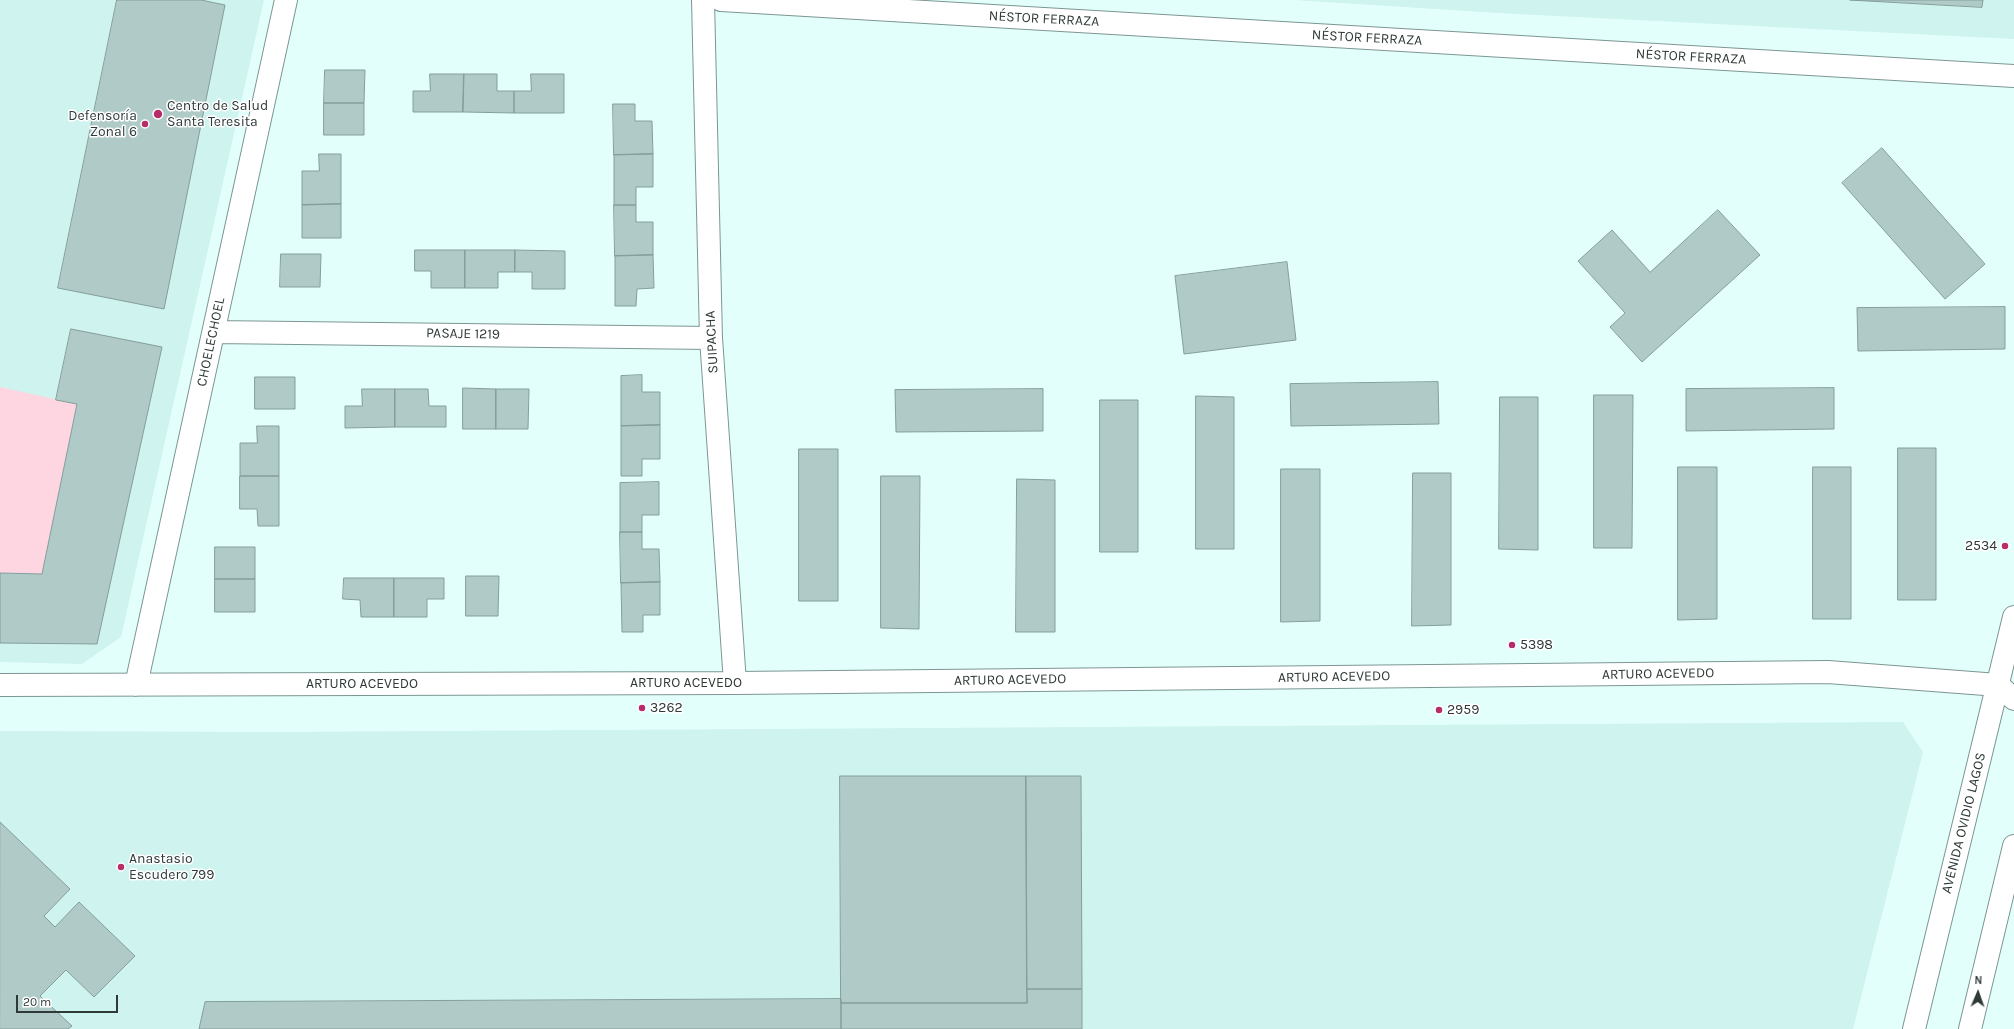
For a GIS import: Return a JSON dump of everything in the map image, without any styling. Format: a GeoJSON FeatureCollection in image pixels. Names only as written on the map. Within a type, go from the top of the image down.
{"type":"FeatureCollection","features":[{"type":"Feature","properties":{"kind":"street","name":"CHOELECHOEL"},"geometry":{"type":"LineString","coordinates":[[136,685],[286,0]]}},
{"type":"Feature","properties":{"kind":"street","name":"SUIPACHA"},"geometry":{"type":"LineString","coordinates":[[703,0],[711,338],[735,683]]}},
{"type":"Feature","properties":{"kind":"street","name":"NÉSTOR FERRAZA"},"geometry":{"type":"LineString","coordinates":[[721,0],[2014,76]]}},
{"type":"Feature","properties":{"kind":"street","name":"PASAJE 1219"},"geometry":{"type":"LineString","coordinates":[[214,332],[711,338]]}},
{"type":"Feature","properties":{"kind":"street","name":"AVENIDA OVIDIO LAGOS"},"geometry":{"type":"LineString","coordinates":[[1914,1029],[2014,617]]}},
{"type":"Feature","properties":{"kind":"street","name":"ARTURO ACEVEDO"},"geometry":{"type":"LineString","coordinates":[[0,685],[735,683],[1828,672],[1998,685]]}},
{"type":"Feature","properties":{"kind":"street"},"geometry":{"type":"LineString","coordinates":[[1998,685],[2014,699]]}},
{"type":"Feature","properties":{"kind":"street"},"geometry":{"type":"LineString","coordinates":[[1970,1029],[2014,846]]}},
{"type":"Feature","properties":{"kind":"shaded area"},"geometry":{"type":"Polygon","coordinates":[[[0,0],[264,0],[121,637],[82,664],[0,662],[0,0]]]}},
{"type":"Feature","properties":{"kind":"shaded area"},"geometry":{"type":"Polygon","coordinates":[[[1295,0],[2014,0],[2014,39],[1497,13],[1295,0]]]}},
{"type":"Feature","properties":{"kind":"shaded area"},"geometry":{"type":"Polygon","coordinates":[[[0,387],[77,404],[42,574],[0,573],[0,387]]]}},
{"type":"Feature","properties":{"kind":"shaded area"},"geometry":{"type":"Polygon","coordinates":[[[1903,722],[1923,752],[1853,1029],[0,1029],[0,731],[277,732],[1903,722]]]}},
{"type":"Feature","properties":{"kind":"building"},"geometry":{"type":"Polygon","coordinates":[[[117,0],[201,0],[225,5],[164,309],[58,288],[117,0]]]}},
{"type":"Feature","properties":{"kind":"building"},"geometry":{"type":"Polygon","coordinates":[[[1850,0],[1983,0],[1982,7],[1850,0]]]}},
{"type":"Feature","properties":{"kind":"building"},"geometry":{"type":"Polygon","coordinates":[[[325,70],[365,70],[364,103],[324,103],[325,70]]]}},
{"type":"Feature","properties":{"kind":"building"},"geometry":{"type":"Polygon","coordinates":[[[430,74],[464,74],[463,112],[413,112],[413,91],[430,91],[430,74]]]}},
{"type":"Feature","properties":{"kind":"building"},"geometry":{"type":"Polygon","coordinates":[[[464,74],[497,74],[497,91],[514,91],[514,113],[463,112],[464,74]]]}},
{"type":"Feature","properties":{"kind":"building"},"geometry":{"type":"Polygon","coordinates":[[[531,74],[564,74],[564,113],[514,113],[514,91],[531,91],[531,74]]]}},
{"type":"Feature","properties":{"kind":"building"},"geometry":{"type":"Polygon","coordinates":[[[324,103],[364,103],[364,135],[324,135],[324,103]]]}},
{"type":"Feature","properties":{"kind":"building"},"geometry":{"type":"Polygon","coordinates":[[[613,104],[635,104],[635,121],[652,121],[653,154],[614,155],[613,104]]]}},
{"type":"Feature","properties":{"kind":"building"},"geometry":{"type":"Polygon","coordinates":[[[1882,148],[1985,264],[1945,299],[1842,183],[1882,148]]]}},
{"type":"Feature","properties":{"kind":"building"},"geometry":{"type":"Polygon","coordinates":[[[319,154],[341,154],[341,204],[302,205],[302,171],[319,171],[319,154]]]}},
{"type":"Feature","properties":{"kind":"building"},"geometry":{"type":"Polygon","coordinates":[[[653,154],[653,187],[636,187],[636,205],[614,205],[614,155],[653,154]]]}},
{"type":"Feature","properties":{"kind":"building"},"geometry":{"type":"Polygon","coordinates":[[[341,204],[341,238],[302,238],[302,205],[341,204]]]}},
{"type":"Feature","properties":{"kind":"building"},"geometry":{"type":"Polygon","coordinates":[[[614,205],[636,205],[636,222],[653,222],[653,255],[615,256],[614,205]]]}},
{"type":"Feature","properties":{"kind":"building"},"geometry":{"type":"Polygon","coordinates":[[[1718,210],[1760,255],[1642,362],[1610,327],[1625,313],[1578,261],[1612,230],[1650,272],[1718,210]]]}},
{"type":"Feature","properties":{"kind":"building"},"geometry":{"type":"Polygon","coordinates":[[[415,250],[465,250],[465,288],[431,288],[431,271],[415,271],[415,250]]]}},
{"type":"Feature","properties":{"kind":"building"},"geometry":{"type":"Polygon","coordinates":[[[465,250],[515,250],[515,272],[498,272],[498,288],[465,288],[465,250]]]}},
{"type":"Feature","properties":{"kind":"building"},"geometry":{"type":"Polygon","coordinates":[[[515,250],[565,251],[565,289],[532,289],[532,272],[515,272],[515,250]]]}},
{"type":"Feature","properties":{"kind":"building"},"geometry":{"type":"Polygon","coordinates":[[[281,254],[321,254],[320,287],[280,287],[281,254]]]}},
{"type":"Feature","properties":{"kind":"building"},"geometry":{"type":"Polygon","coordinates":[[[653,255],[654,288],[637,289],[636,306],[615,306],[615,256],[653,255]]]}},
{"type":"Feature","properties":{"kind":"building"},"geometry":{"type":"Polygon","coordinates":[[[1287,262],[1296,340],[1184,354],[1175,276],[1287,262]]]}},
{"type":"Feature","properties":{"kind":"building"},"geometry":{"type":"Polygon","coordinates":[[[2005,307],[2005,349],[1858,351],[1857,308],[2005,307]]]}},
{"type":"Feature","properties":{"kind":"building"},"geometry":{"type":"Polygon","coordinates":[[[71,329],[162,347],[97,644],[0,643],[0,573],[42,574],[77,404],[56,400],[71,329]]]}},
{"type":"Feature","properties":{"kind":"building"},"geometry":{"type":"Polygon","coordinates":[[[642,375],[642,392],[660,392],[660,425],[621,426],[621,376],[642,375]]]}},
{"type":"Feature","properties":{"kind":"building"},"geometry":{"type":"Polygon","coordinates":[[[255,377],[295,377],[295,409],[255,409],[255,377]]]}},
{"type":"Feature","properties":{"kind":"building"},"geometry":{"type":"Polygon","coordinates":[[[1438,382],[1439,424],[1291,426],[1290,384],[1438,382]]]}},
{"type":"Feature","properties":{"kind":"building"},"geometry":{"type":"Polygon","coordinates":[[[463,388],[496,389],[496,429],[463,429],[463,388]]]}},
{"type":"Feature","properties":{"kind":"building"},"geometry":{"type":"Polygon","coordinates":[[[1834,388],[1834,429],[1686,431],[1686,389],[1834,388]]]}},
{"type":"Feature","properties":{"kind":"building"},"geometry":{"type":"Polygon","coordinates":[[[362,389],[395,389],[395,427],[345,428],[345,406],[362,406],[362,389]]]}},
{"type":"Feature","properties":{"kind":"building"},"geometry":{"type":"Polygon","coordinates":[[[395,389],[428,389],[429,406],[446,406],[446,427],[395,427],[395,389]]]}},
{"type":"Feature","properties":{"kind":"building"},"geometry":{"type":"Polygon","coordinates":[[[496,389],[529,389],[528,429],[496,429],[496,389]]]}},
{"type":"Feature","properties":{"kind":"building"},"geometry":{"type":"Polygon","coordinates":[[[1043,389],[1043,431],[896,432],[895,390],[1043,389]]]}},
{"type":"Feature","properties":{"kind":"building"},"geometry":{"type":"Polygon","coordinates":[[[1594,395],[1633,395],[1632,548],[1594,548],[1594,395]]]}},
{"type":"Feature","properties":{"kind":"building"},"geometry":{"type":"Polygon","coordinates":[[[1196,396],[1234,397],[1234,549],[1196,549],[1196,396]]]}},
{"type":"Feature","properties":{"kind":"building"},"geometry":{"type":"Polygon","coordinates":[[[1500,397],[1538,397],[1538,550],[1499,549],[1500,397]]]}},
{"type":"Feature","properties":{"kind":"building"},"geometry":{"type":"Polygon","coordinates":[[[1100,400],[1138,400],[1138,552],[1100,552],[1100,400]]]}},
{"type":"Feature","properties":{"kind":"building"},"geometry":{"type":"Polygon","coordinates":[[[660,425],[660,459],[642,459],[642,476],[621,476],[621,426],[660,425]]]}},
{"type":"Feature","properties":{"kind":"building"},"geometry":{"type":"Polygon","coordinates":[[[257,426],[279,426],[279,476],[240,476],[240,443],[257,443],[257,426]]]}},
{"type":"Feature","properties":{"kind":"building"},"geometry":{"type":"Polygon","coordinates":[[[1898,448],[1936,448],[1936,600],[1898,600],[1898,448]]]}},
{"type":"Feature","properties":{"kind":"building"},"geometry":{"type":"Polygon","coordinates":[[[799,449],[838,449],[838,601],[799,601],[799,449]]]}},
{"type":"Feature","properties":{"kind":"building"},"geometry":{"type":"Polygon","coordinates":[[[1678,467],[1717,467],[1717,619],[1678,620],[1678,467]]]}},
{"type":"Feature","properties":{"kind":"building"},"geometry":{"type":"Polygon","coordinates":[[[1813,467],[1851,467],[1851,619],[1813,619],[1813,467]]]}},
{"type":"Feature","properties":{"kind":"building"},"geometry":{"type":"Polygon","coordinates":[[[1281,469],[1320,469],[1320,621],[1281,622],[1281,469]]]}},
{"type":"Feature","properties":{"kind":"building"},"geometry":{"type":"Polygon","coordinates":[[[1413,473],[1451,473],[1451,625],[1412,626],[1413,473]]]}},
{"type":"Feature","properties":{"kind":"building"},"geometry":{"type":"Polygon","coordinates":[[[240,476],[279,476],[279,526],[258,526],[257,509],[240,509],[240,476]]]}},
{"type":"Feature","properties":{"kind":"building"},"geometry":{"type":"Polygon","coordinates":[[[881,476],[920,476],[919,629],[881,628],[881,476]]]}},
{"type":"Feature","properties":{"kind":"building"},"geometry":{"type":"Polygon","coordinates":[[[1017,479],[1055,480],[1055,632],[1016,632],[1017,479]]]}},
{"type":"Feature","properties":{"kind":"building"},"geometry":{"type":"Polygon","coordinates":[[[659,482],[659,515],[642,515],[642,532],[620,532],[620,483],[659,482]]]}},
{"type":"Feature","properties":{"kind":"building"},"geometry":{"type":"Polygon","coordinates":[[[620,532],[642,532],[642,549],[659,549],[660,582],[621,583],[620,532]]]}},
{"type":"Feature","properties":{"kind":"building"},"geometry":{"type":"Polygon","coordinates":[[[215,547],[255,547],[255,579],[215,579],[215,547]]]}},
{"type":"Feature","properties":{"kind":"building"},"geometry":{"type":"Polygon","coordinates":[[[466,576],[499,576],[498,616],[466,616],[466,576]]]}},
{"type":"Feature","properties":{"kind":"building"},"geometry":{"type":"Polygon","coordinates":[[[344,578],[394,578],[394,617],[361,617],[360,600],[343,599],[344,578]]]}},
{"type":"Feature","properties":{"kind":"building"},"geometry":{"type":"Polygon","coordinates":[[[394,578],[444,578],[444,599],[427,599],[427,617],[394,617],[394,578]]]}},
{"type":"Feature","properties":{"kind":"building"},"geometry":{"type":"Polygon","coordinates":[[[215,579],[255,579],[255,612],[215,612],[215,579]]]}},
{"type":"Feature","properties":{"kind":"building"},"geometry":{"type":"Polygon","coordinates":[[[660,582],[660,615],[643,615],[643,632],[622,632],[621,583],[660,582]]]}},
{"type":"Feature","properties":{"kind":"building"},"geometry":{"type":"Polygon","coordinates":[[[840,776],[1026,776],[1027,1003],[841,1003],[840,776]]]}},
{"type":"Feature","properties":{"kind":"building"},"geometry":{"type":"Polygon","coordinates":[[[1026,776],[1081,776],[1082,989],[1027,989],[1026,776]]]}},
{"type":"Feature","properties":{"kind":"building"},"geometry":{"type":"Polygon","coordinates":[[[0,822],[70,889],[44,916],[55,927],[79,902],[135,956],[94,997],[66,970],[40,996],[72,1026],[68,1029],[0,1029],[0,822]]]}},
{"type":"Feature","properties":{"kind":"building"},"geometry":{"type":"Polygon","coordinates":[[[1027,989],[1082,989],[1082,1029],[841,1029],[841,1003],[1027,1003],[1027,989]]]}},
{"type":"Feature","properties":{"kind":"building"},"geometry":{"type":"Polygon","coordinates":[[[841,999],[841,1029],[199,1029],[205,1002],[841,999]]]}},
{"type":"Feature","properties":{"kind":"place","name":"Centro de Salud Santa Teresita"},"geometry":{"type":"Point","coordinates":[158,114]}},
{"type":"Feature","properties":{"kind":"place","name":"Defensoría Zonal 6"},"geometry":{"type":"Point","coordinates":[145,124]}},
{"type":"Feature","properties":{"kind":"place","name":"2534"},"geometry":{"type":"Point","coordinates":[2005,546]}},
{"type":"Feature","properties":{"kind":"place","name":"5398"},"geometry":{"type":"Point","coordinates":[1512,645]}},
{"type":"Feature","properties":{"kind":"place","name":"3262"},"geometry":{"type":"Point","coordinates":[642,708]}},
{"type":"Feature","properties":{"kind":"place","name":"2959"},"geometry":{"type":"Point","coordinates":[1439,710]}},
{"type":"Feature","properties":{"kind":"place","name":"Anastasio Escudero 799"},"geometry":{"type":"Point","coordinates":[121,867]}}]}
